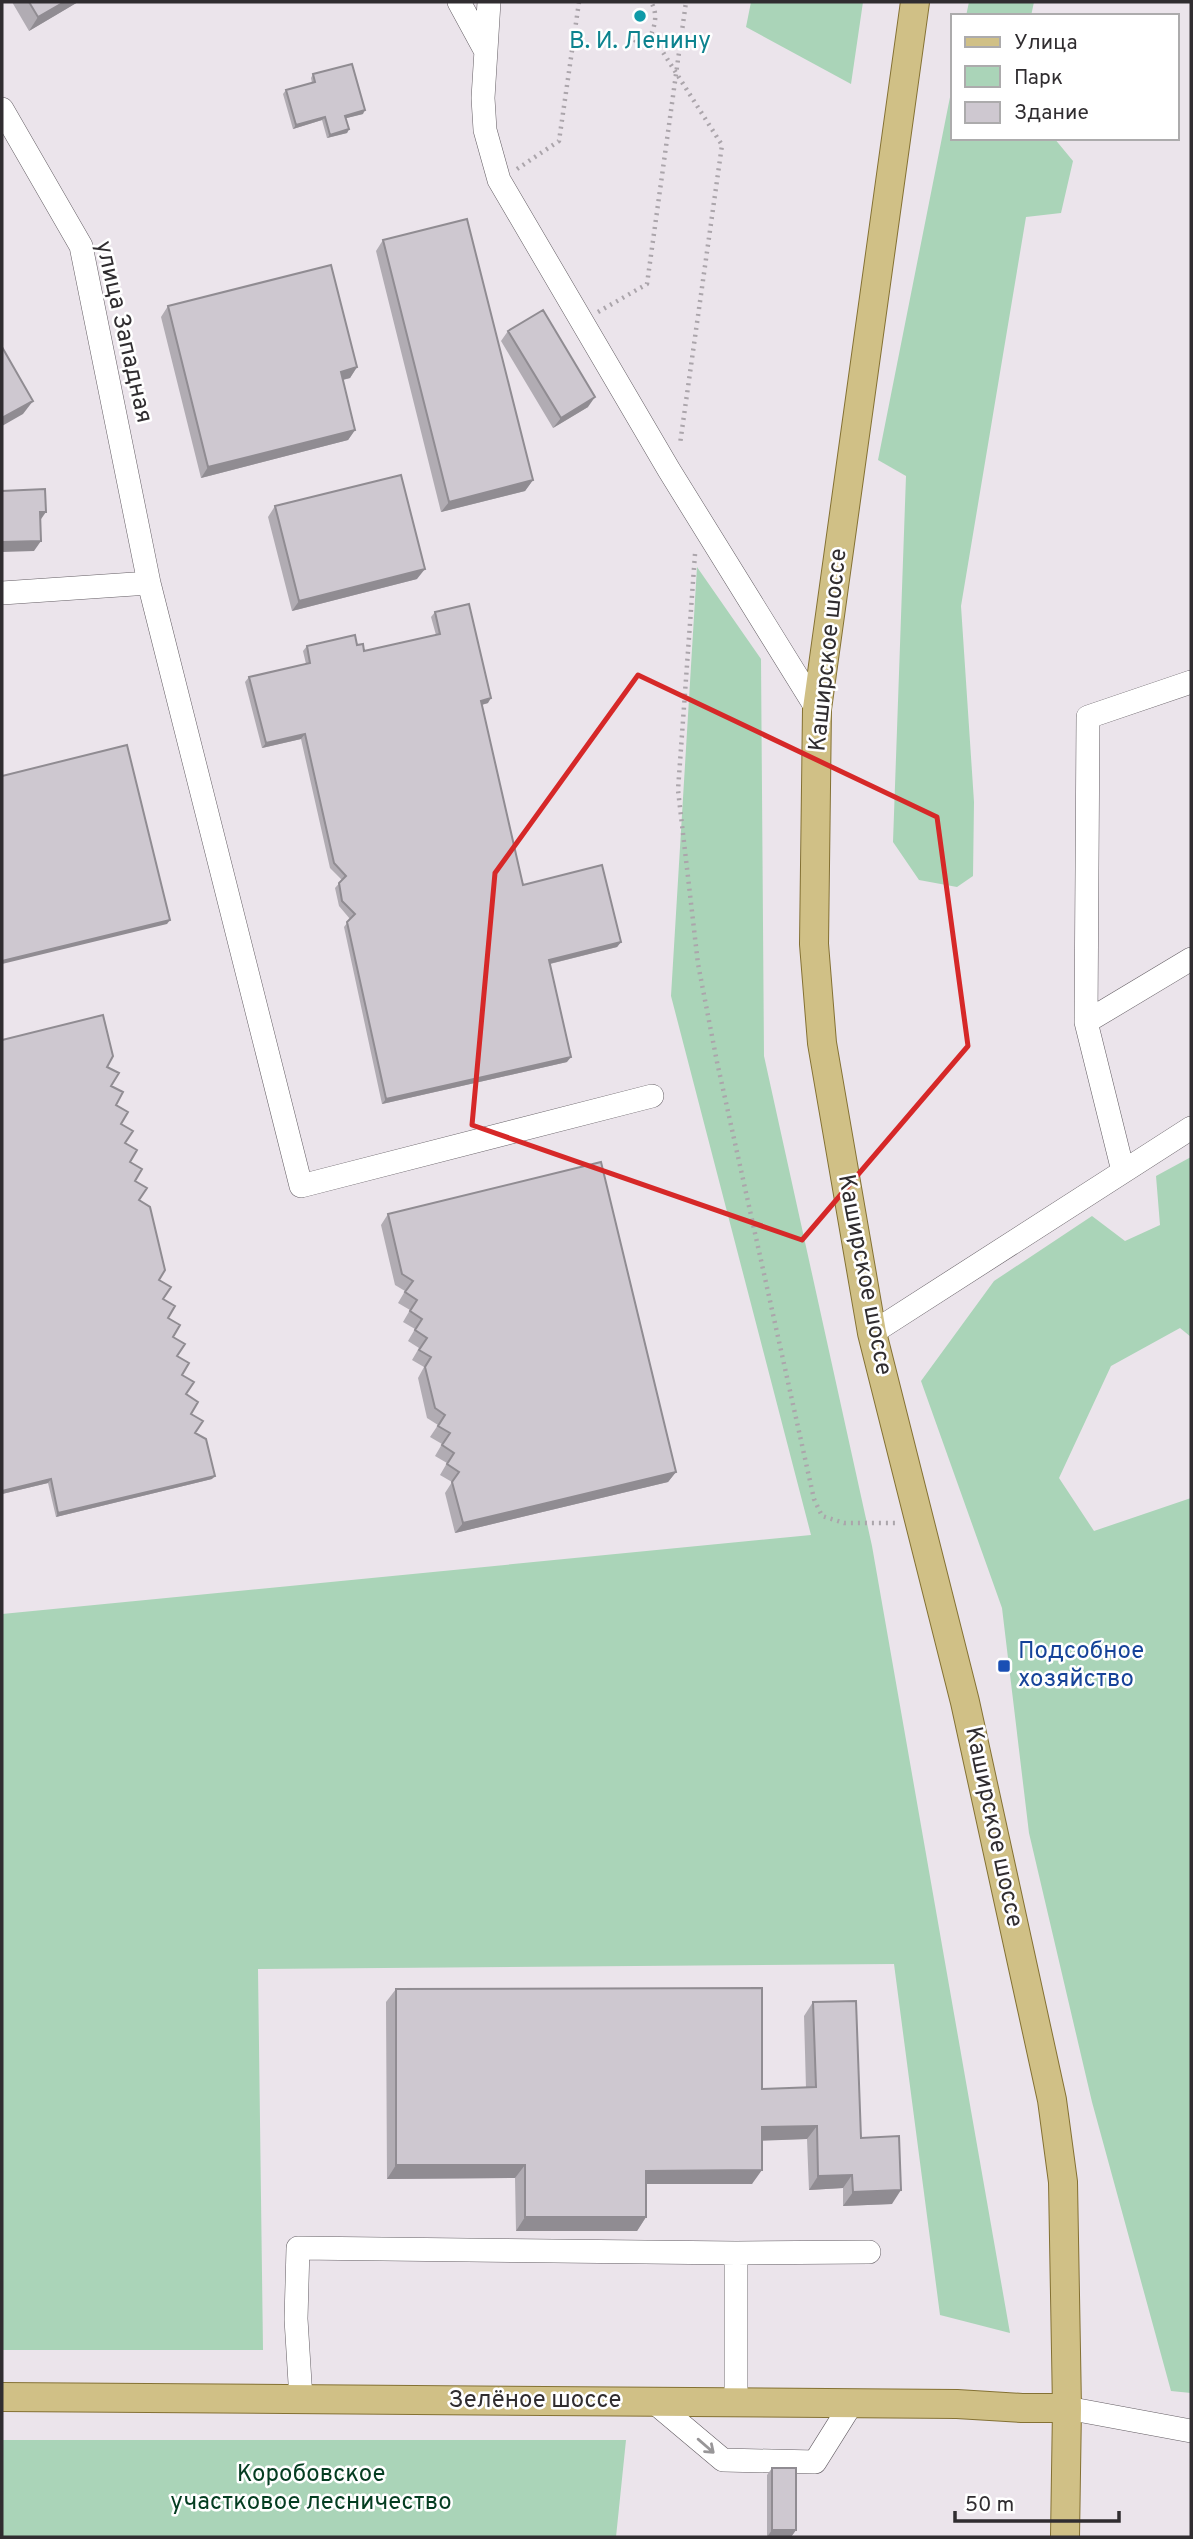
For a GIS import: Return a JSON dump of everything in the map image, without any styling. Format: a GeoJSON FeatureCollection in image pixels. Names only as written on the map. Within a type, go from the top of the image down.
{"type":"FeatureCollection","features":[{"type":"Feature","properties":{"kind":"main road","name":"Каширское шоссе"},"geometry":{"type":"LineString","coordinates":[[915,2],[817,709],[814,944],[822,1043],[872,1333],[965,1702],[1052,2100],[1063,2182],[1068,2408],[1065,2537]]}},
{"type":"Feature","properties":{"kind":"main road","name":"Зелёное шоссе"},"geometry":{"type":"LineString","coordinates":[[2,2397],[852,2403],[1068,2408]]}},
{"type":"Feature","properties":{"kind":"street"},"geometry":{"type":"LineString","coordinates":[[459,2],[486,51]]}},
{"type":"Feature","properties":{"kind":"street"},"geometry":{"type":"LineString","coordinates":[[489,2],[483,98],[485,130],[499,180],[669,470],[817,709]]}},
{"type":"Feature","properties":{"kind":"street","name":"улица Западная"},"geometry":{"type":"LineString","coordinates":[[2,109],[81,246],[149,583],[301,1186],[652,1096]]}},
{"type":"Feature","properties":{"kind":"street"},"geometry":{"type":"LineString","coordinates":[[2,593],[149,583]]}},
{"type":"Feature","properties":{"kind":"street"},"geometry":{"type":"LineString","coordinates":[[1123,1171],[1086,1022],[1088,717],[1191,682]]}},
{"type":"Feature","properties":{"kind":"street"},"geometry":{"type":"LineString","coordinates":[[1086,1022],[1191,959]]}},
{"type":"Feature","properties":{"kind":"street"},"geometry":{"type":"LineString","coordinates":[[872,1333],[1191,1128]]}},
{"type":"Feature","properties":{"kind":"street"},"geometry":{"type":"LineString","coordinates":[[301,2399],[296,2319],[298,2248],[869,2252]]}},
{"type":"Feature","properties":{"kind":"street"},"geometry":{"type":"LineString","coordinates":[[736,2253],[736,2402]]}},
{"type":"Feature","properties":{"kind":"street"},"geometry":{"type":"LineString","coordinates":[[654,2402],[723,2460],[815,2462],[852,2403]]}},
{"type":"Feature","properties":{"kind":"street"},"geometry":{"type":"LineString","coordinates":[[1068,2408],[1191,2431]]}},
{"type":"Feature","properties":{"kind":"path"},"geometry":{"type":"LineString","coordinates":[[499,180],[559,141],[579,2]]}},
{"type":"Feature","properties":{"kind":"path"},"geometry":{"type":"LineString","coordinates":[[631,34],[639,46],[644,47],[652,35],[656,18],[651,2]]}},
{"type":"Feature","properties":{"kind":"path"},"geometry":{"type":"LineString","coordinates":[[582,321],[647,284],[686,2]]}},
{"type":"Feature","properties":{"kind":"path"},"geometry":{"type":"LineString","coordinates":[[652,35],[722,145],[678,455],[669,470]]}},
{"type":"Feature","properties":{"kind":"path"},"geometry":{"type":"LineString","coordinates":[[699,518],[678,790],[698,964],[717,1062],[814,1499],[822,1516],[844,1523],[920,1522]]}},
{"type":"Feature","properties":{"kind":"highlighted area"},"geometry":{"type":"Polygon","coordinates":[[[638,675],[937,817],[968,1046],[802,1240],[472,1125],[495,873],[638,675]]]}},
{"type":"Feature","properties":{"kind":"green space"},"geometry":{"type":"Polygon","coordinates":[[[751,2],[863,2],[851,84],[746,27],[751,2]]]}},
{"type":"Feature","properties":{"kind":"green space"},"geometry":{"type":"Polygon","coordinates":[[[969,2],[1034,2],[1031,14],[966,14],[969,2]]]}},
{"type":"Feature","properties":{"kind":"green space"},"geometry":{"type":"Polygon","coordinates":[[[951,92],[951,140],[1056,140],[1073,161],[1061,213],[1026,217],[961,606],[974,802],[973,876],[957,887],[919,880],[893,842],[906,476],[878,460],[951,92]]]}},
{"type":"Feature","properties":{"kind":"green space"},"geometry":{"type":"Polygon","coordinates":[[[697,567],[761,659],[764,1056],[872,1546],[1010,2333],[940,2315],[894,1964],[258,1969],[263,2350],[2,2350],[2,1614],[811,1535],[671,996],[697,567]]]}},
{"type":"Feature","properties":{"kind":"green space"},"geometry":{"type":"Polygon","coordinates":[[[1191,1157],[1191,1337],[1180,1328],[1111,1366],[1059,1478],[1094,1531],[1191,1498],[1191,2393],[1171,2391],[1092,2102],[1029,1833],[1002,1608],[921,1381],[994,1281],[1092,1216],[1125,1241],[1160,1225],[1156,1176],[1191,1157]]]}},
{"type":"Feature","properties":{"kind":"green space","name":"Коробовское участковое лесничество"},"geometry":{"type":"Polygon","coordinates":[[[2,2440],[626,2440],[616,2537],[2,2537],[2,2440]]]}},
{"type":"Feature","properties":{"kind":"building"},"geometry":{"type":"Polygon","coordinates":[[[29,2],[64,2],[38,17],[29,2]]]}},
{"type":"Feature","properties":{"kind":"building"},"geometry":{"type":"Polygon","coordinates":[[[352,64],[365,110],[345,116],[349,129],[330,135],[325,117],[296,125],[286,90],[315,82],[313,74],[352,64]]]}},
{"type":"Feature","properties":{"kind":"building"},"geometry":{"type":"Polygon","coordinates":[[[467,219],[533,480],[449,502],[383,240],[467,219]]]}},
{"type":"Feature","properties":{"kind":"building"},"geometry":{"type":"Polygon","coordinates":[[[331,265],[357,367],[341,372],[355,430],[208,467],[168,306],[331,265]]]}},
{"type":"Feature","properties":{"kind":"building"},"geometry":{"type":"Polygon","coordinates":[[[543,310],[595,397],[561,418],[508,331],[543,310]]]}},
{"type":"Feature","properties":{"kind":"building"},"geometry":{"type":"Polygon","coordinates":[[[2,347],[33,401],[2,418],[2,347]]]}},
{"type":"Feature","properties":{"kind":"building"},"geometry":{"type":"Polygon","coordinates":[[[401,475],[425,569],[299,601],[275,506],[401,475]]]}},
{"type":"Feature","properties":{"kind":"building"},"geometry":{"type":"Polygon","coordinates":[[[45,489],[46,512],[40,512],[41,541],[2,542],[2,491],[45,489]]]}},
{"type":"Feature","properties":{"kind":"building"},"geometry":{"type":"Polygon","coordinates":[[[469,604],[491,698],[481,701],[523,885],[602,865],[621,942],[549,960],[571,1057],[386,1099],[347,922],[355,914],[342,901],[339,883],[346,876],[334,863],[305,734],[266,743],[249,677],[310,663],[307,646],[355,635],[357,645],[363,644],[364,651],[440,634],[435,612],[469,604]]]}},
{"type":"Feature","properties":{"kind":"building"},"geometry":{"type":"Polygon","coordinates":[[[127,745],[170,920],[2,961],[2,776],[127,745]]]}},
{"type":"Feature","properties":{"kind":"building"},"geometry":{"type":"Polygon","coordinates":[[[103,1015],[113,1056],[107,1067],[119,1073],[111,1086],[123,1092],[116,1105],[128,1112],[121,1124],[133,1131],[125,1143],[137,1150],[130,1162],[142,1169],[135,1181],[147,1188],[139,1200],[150,1207],[165,1270],[159,1280],[171,1287],[163,1299],[175,1306],[168,1318],[180,1325],[173,1337],[185,1344],[177,1356],[189,1363],[182,1375],[194,1382],[186,1394],[198,1402],[191,1414],[203,1421],[195,1433],[206,1439],[215,1476],[58,1513],[51,1479],[2,1491],[2,1040],[103,1015]]]}},
{"type":"Feature","properties":{"kind":"building"},"geometry":{"type":"Polygon","coordinates":[[[601,1162],[676,1472],[463,1523],[452,1482],[459,1472],[447,1464],[454,1453],[442,1445],[450,1433],[438,1426],[445,1415],[435,1408],[425,1367],[431,1357],[419,1350],[427,1338],[415,1330],[422,1319],[410,1311],[417,1300],[405,1292],[413,1281],[402,1274],[388,1214],[601,1162]]]}},
{"type":"Feature","properties":{"kind":"building"},"geometry":{"type":"Polygon","coordinates":[[[762,1988],[762,2089],[816,2087],[813,2002],[856,2001],[861,2138],[899,2136],[901,2190],[853,2192],[852,2175],[818,2176],[817,2126],[762,2127],[762,2170],[646,2171],[646,2217],[525,2217],[525,2165],[396,2165],[396,1989],[762,1988]]]}},
{"type":"Feature","properties":{"kind":"building"},"geometry":{"type":"Polygon","coordinates":[[[772,2468],[796,2468],[796,2530],[772,2530],[772,2468]]]}},
{"type":"Feature","properties":{"kind":"place","name":"В. И. Ленину"},"geometry":{"type":"Point","coordinates":[640,16]}},
{"type":"Feature","properties":{"kind":"place","name":"Подсобное хозяйство"},"geometry":{"type":"Point","coordinates":[1004,1666]}}]}
